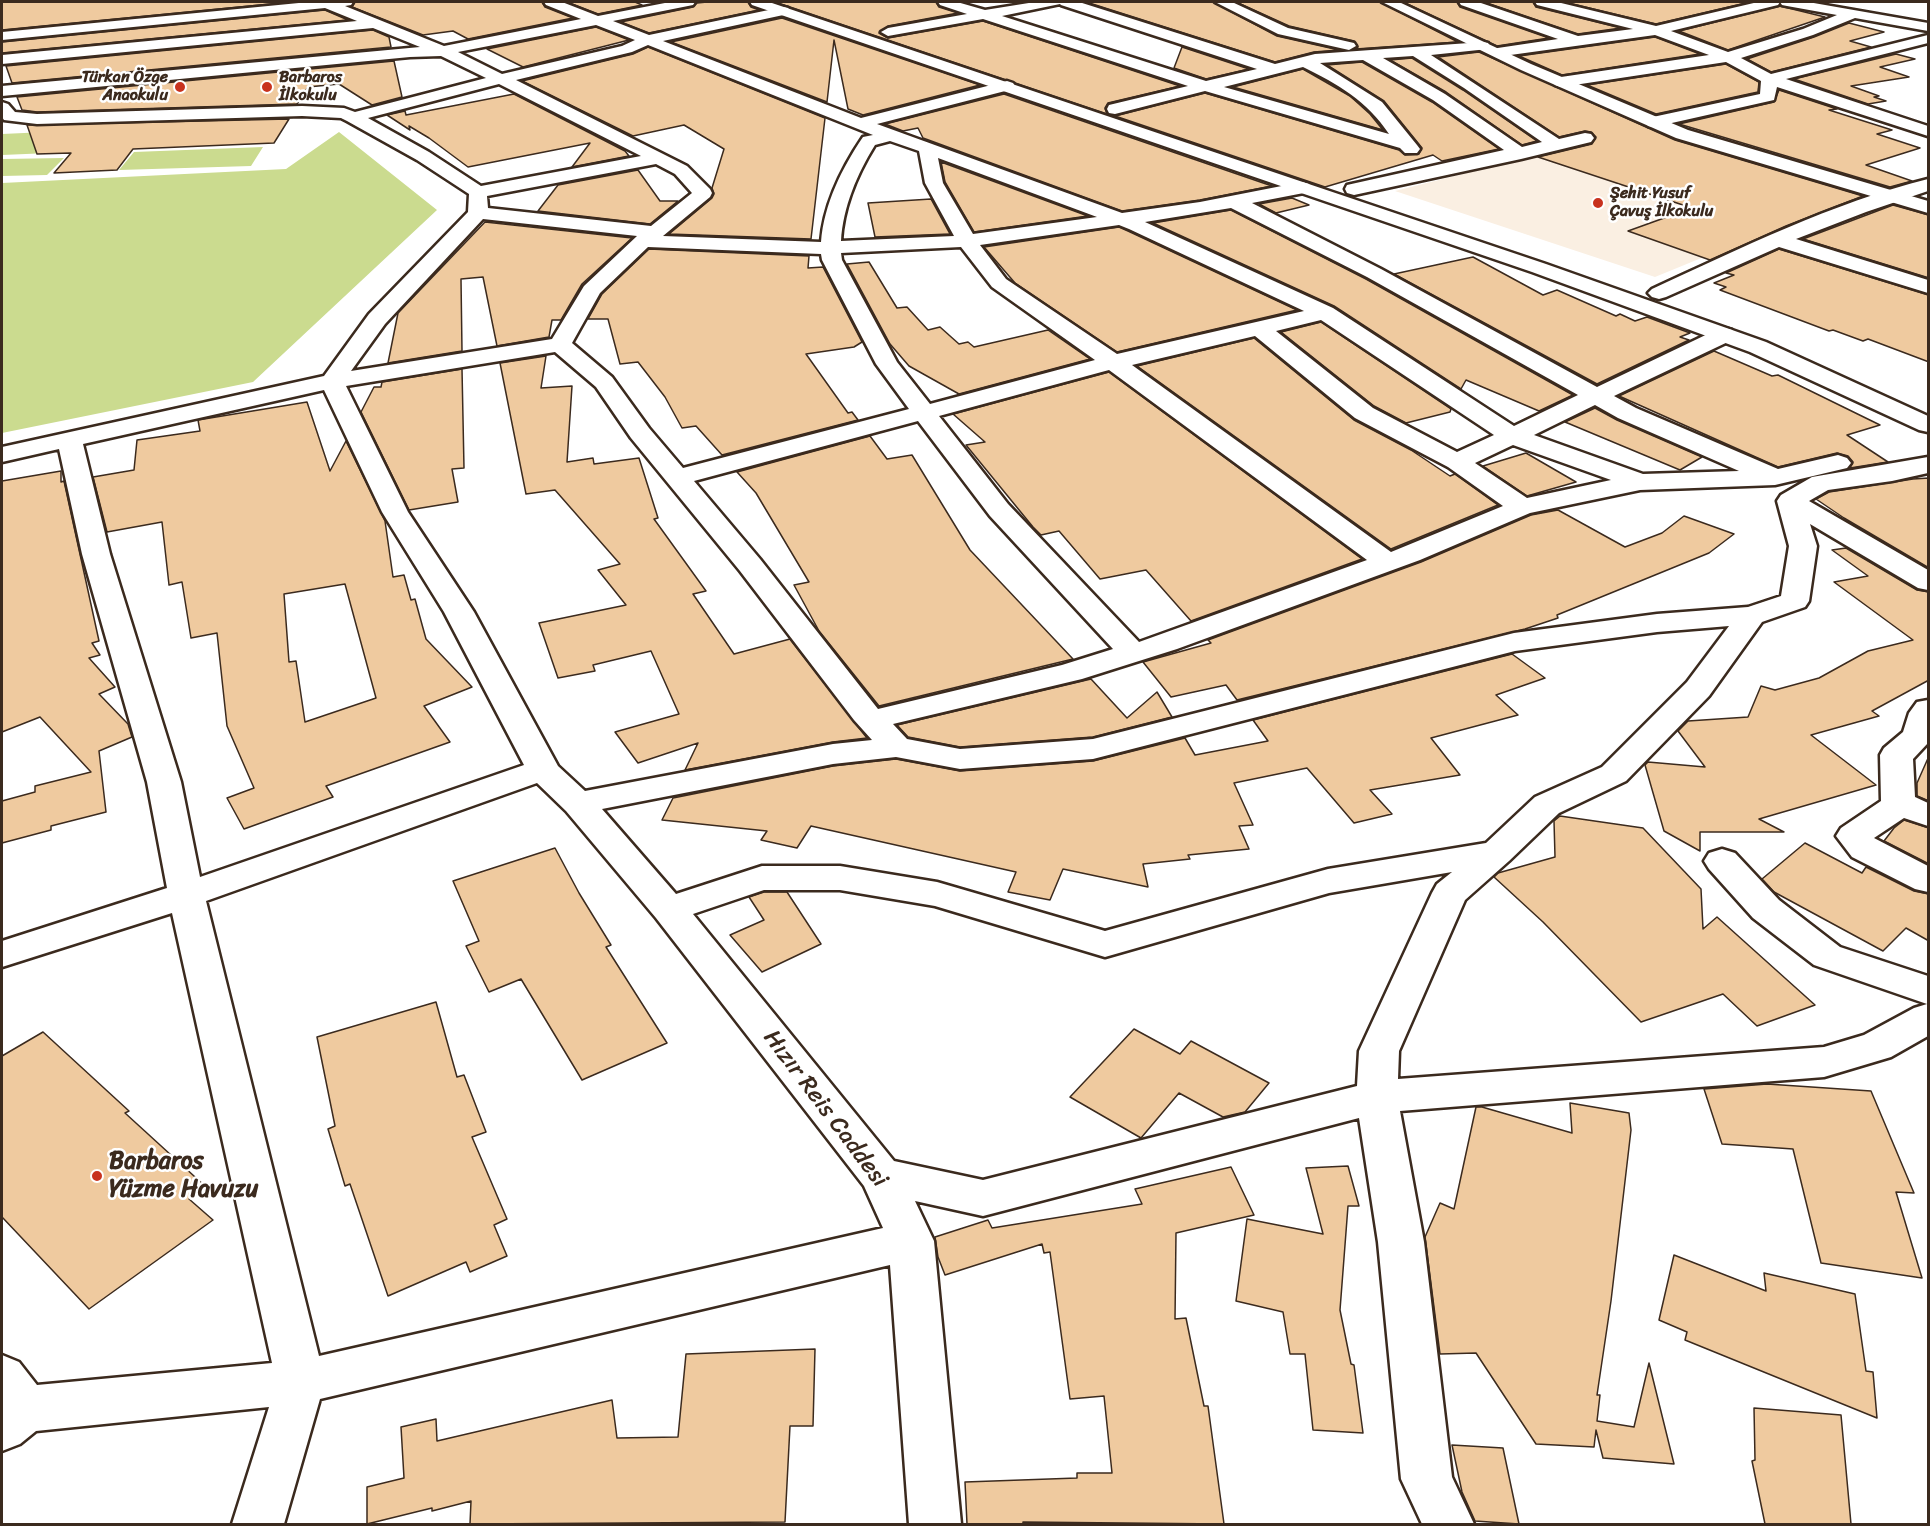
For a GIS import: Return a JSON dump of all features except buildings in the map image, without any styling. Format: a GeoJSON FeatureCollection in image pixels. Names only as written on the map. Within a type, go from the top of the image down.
{"type":"FeatureCollection","features":[{"type":"Feature","properties":{"kind":"street"},"geometry":{"type":"LineString","coordinates":[[2,36],[325,3],[357,2]]}},
{"type":"Feature","properties":{"kind":"street"},"geometry":{"type":"LineString","coordinates":[[551,2],[891,136],[974,164],[1121,220],[1325,313],[1512,436],[1640,482]]}},
{"type":"Feature","properties":{"kind":"street"},"geometry":{"type":"LineString","coordinates":[[2,60],[290,48],[443,51],[688,2]]}},
{"type":"Feature","properties":{"kind":"street"},"geometry":{"type":"LineString","coordinates":[[757,2],[787,6],[888,32],[1659,293],[1729,327],[1758,347],[1929,425]]}},
{"type":"Feature","properties":{"kind":"street"},"geometry":{"type":"LineString","coordinates":[[945,2],[1204,86],[1404,144],[1440,170]]}},
{"type":"Feature","properties":{"kind":"street"},"geometry":{"type":"LineString","coordinates":[[888,32],[1055,2]]}},
{"type":"Feature","properties":{"kind":"street"},"geometry":{"type":"LineString","coordinates":[[1066,2],[1274,69]]}},
{"type":"Feature","properties":{"kind":"street"},"geometry":{"type":"LineString","coordinates":[[1222,2],[1283,31],[1310,47],[1316,52],[1310,60]]}},
{"type":"Feature","properties":{"kind":"street"},"geometry":{"type":"LineString","coordinates":[[1389,2],[1561,82],[1682,134],[1929,207]]}},
{"type":"Feature","properties":{"kind":"street"},"geometry":{"type":"LineString","coordinates":[[1466,2],[1578,41]]}},
{"type":"Feature","properties":{"kind":"street"},"geometry":{"type":"LineString","coordinates":[[1542,2],[1656,30],[1728,57],[1769,80],[1929,131]]}},
{"type":"Feature","properties":{"kind":"street"},"geometry":{"type":"LineString","coordinates":[[1115,109],[1310,60],[1390,52],[1489,49],[1578,41],[1656,30],[1773,2]]}},
{"type":"Feature","properties":{"kind":"street"},"geometry":{"type":"LineString","coordinates":[[1787,2],[1929,27]]}},
{"type":"Feature","properties":{"kind":"street"},"geometry":{"type":"LineString","coordinates":[[325,3],[362,19],[379,23],[443,51],[659,158],[681,170],[703,193],[649,236],[591,290],[560,344]]}},
{"type":"Feature","properties":{"kind":"street"},"geometry":{"type":"LineString","coordinates":[[353,117],[627,49],[647,40],[787,6],[1007,86],[1302,188],[1539,268],[1729,327]]}},
{"type":"Feature","properties":{"kind":"street"},"geometry":{"type":"LineString","coordinates":[[266,10],[290,48]]}},
{"type":"Feature","properties":{"kind":"street"},"geometry":{"type":"LineString","coordinates":[[1561,82],[1728,57],[1808,32],[1853,14]]}},
{"type":"Feature","properties":{"kind":"street"},"geometry":{"type":"LineString","coordinates":[[2,22],[36,18]]}},
{"type":"Feature","properties":{"kind":"street"},"geometry":{"type":"LineString","coordinates":[[2,91],[290,48],[379,23]]}},
{"type":"Feature","properties":{"kind":"street"},"geometry":{"type":"LineString","coordinates":[[1283,31],[1336,44],[1390,52]]}},
{"type":"Feature","properties":{"kind":"street"},"geometry":{"type":"LineString","coordinates":[[1808,32],[1839,38]]}},
{"type":"Feature","properties":{"kind":"street"},"geometry":{"type":"LineString","coordinates":[[1769,80],[1929,39]]}},
{"type":"Feature","properties":{"kind":"street"},"geometry":{"type":"LineString","coordinates":[[1860,42],[1929,57]]}},
{"type":"Feature","properties":{"kind":"street"},"geometry":{"type":"LineString","coordinates":[[627,49],[670,66]]}},
{"type":"Feature","properties":{"kind":"street"},"geometry":{"type":"LineString","coordinates":[[1415,51],[1470,85],[1557,145]]}},
{"type":"Feature","properties":{"kind":"street"},"geometry":{"type":"LineString","coordinates":[[1364,54],[1438,97],[1521,154]]}},
{"type":"Feature","properties":{"kind":"street"},"geometry":{"type":"LineString","coordinates":[[1310,60],[1381,109],[1404,144]]}},
{"type":"Feature","properties":{"kind":"street"},"geometry":{"type":"LineString","coordinates":[[1654,122],[1768,96],[1769,80]]}},
{"type":"Feature","properties":{"kind":"street"},"geometry":{"type":"LineString","coordinates":[[862,123],[1007,86]]}},
{"type":"Feature","properties":{"kind":"street"},"geometry":{"type":"LineString","coordinates":[[2,107],[10,116],[37,119],[302,111],[344,113],[423,156],[478,202],[649,236],[830,248],[967,241],[1121,220],[1302,188]]}},
{"type":"Feature","properties":{"kind":"street"},"geometry":{"type":"LineString","coordinates":[[850,138],[869,141],[891,136]]}},
{"type":"Feature","properties":{"kind":"street"},"geometry":{"type":"LineString","coordinates":[[1354,189],[1521,154],[1585,138]]}},
{"type":"Feature","properties":{"kind":"street"},"geometry":{"type":"LineString","coordinates":[[869,141],[857,159],[834,220],[830,248],[832,260],[887,364],[999,510],[1133,653]]}},
{"type":"Feature","properties":{"kind":"street"},"geometry":{"type":"LineString","coordinates":[[928,150],[934,183],[967,241],[999,283],[1114,362],[1387,562]]}},
{"type":"Feature","properties":{"kind":"street"},"geometry":{"type":"LineString","coordinates":[[332,381],[377,319],[478,202],[659,158]]}},
{"type":"Feature","properties":{"kind":"street"},"geometry":{"type":"LineString","coordinates":[[1659,293],[1778,240],[1893,195],[1929,185]]}},
{"type":"Feature","properties":{"kind":"street"},"geometry":{"type":"LineString","coordinates":[[1233,201],[1374,273],[1627,413],[1775,477],[1799,496],[1929,582]]}},
{"type":"Feature","properties":{"kind":"street"},"geometry":{"type":"LineString","coordinates":[[1778,240],[1929,287]]}},
{"type":"Feature","properties":{"kind":"street"},"geometry":{"type":"LineString","coordinates":[[677,478],[1114,362],[1325,313]]}},
{"type":"Feature","properties":{"kind":"street"},"geometry":{"type":"LineString","coordinates":[[1457,462],[1598,396],[1729,327]]}},
{"type":"Feature","properties":{"kind":"street"},"geometry":{"type":"LineString","coordinates":[[1259,328],[1364,413],[1457,462],[1522,507]]}},
{"type":"Feature","properties":{"kind":"street"},"geometry":{"type":"LineString","coordinates":[[2,454],[70,441],[332,381],[560,344]]}},
{"type":"Feature","properties":{"kind":"street"},"geometry":{"type":"LineString","coordinates":[[560,344],[604,382],[640,433],[750,565],[871,720],[896,747]]}},
{"type":"Feature","properties":{"kind":"street"},"geometry":{"type":"LineString","coordinates":[[2,954],[186,895],[542,770],[540,761],[459,612],[395,512],[332,381]]}},
{"type":"Feature","properties":{"kind":"street"},"geometry":{"type":"LineString","coordinates":[[70,441],[96,554],[164,782],[186,895],[301,1382],[258,1524]]}},
{"type":"Feature","properties":{"kind":"street"},"geometry":{"type":"LineString","coordinates":[[871,720],[1071,672],[1166,644],[1387,562],[1522,507],[1640,482],[1775,477],[1929,444]]}},
{"type":"Feature","properties":{"kind":"street"},"geometry":{"type":"LineString","coordinates":[[1799,496],[1821,483],[1892,473],[1929,465]]}},
{"type":"Feature","properties":{"kind":"street"},"geometry":{"type":"LineString","coordinates":[[578,803],[833,754],[896,747],[960,759],[1093,749],[1514,642],[1657,623],[1752,616],[1795,601],[1803,546],[1799,496]]}},
{"type":"Feature","properties":{"kind":"street"},"geometry":{"type":"LineString","coordinates":[[1448,1524],[1427,1479],[1401,1242],[1377,1097],[1379,1051],[1450,893],[1497,853],[1547,805],[1614,774],[1698,689],[1752,616]]}},
{"type":"Feature","properties":{"kind":"street"},"geometry":{"type":"LineString","coordinates":[[1929,709],[1925,713],[1921,728],[1920,748],[1896,755],[1913,809],[1890,812],[1853,836],[1864,849],[1929,880]]}},
{"type":"Feature","properties":{"kind":"street","name":"Hızır Reis Caddesi"},"geometry":{"type":"LineString","coordinates":[[542,770],[578,803],[669,909],[881,1176],[911,1241],[935,1524]]}},
{"type":"Feature","properties":{"kind":"street"},"geometry":{"type":"LineString","coordinates":[[669,909],[762,878],[840,878],[937,894],[1105,944],[1328,881],[1497,853]]}},
{"type":"Feature","properties":{"kind":"street"},"geometry":{"type":"LineString","coordinates":[[1722,861],[1766,909],[1827,956],[1929,990]]}},
{"type":"Feature","properties":{"kind":"street"},"geometry":{"type":"LineString","coordinates":[[881,1176],[983,1198],[1377,1097],[1824,1062],[1877,1046],[1929,1018]]}},
{"type":"Feature","properties":{"kind":"street"},"geometry":{"type":"LineString","coordinates":[[9,1405],[301,1382],[911,1241]]}},
{"type":"Feature","properties":{"kind":"shaded area","name":"Şehit Yusuf Çavuş İlkokulu"},"geometry":{"type":"Polygon","coordinates":[[[1574,146],[1804,216],[1655,277],[1395,191],[1574,146]]]}},
{"type":"Feature","properties":{"kind":"green space"},"geometry":{"type":"Polygon","coordinates":[[[113,129],[97,151],[2,155],[2,134],[113,129]]]}},
{"type":"Feature","properties":{"kind":"green space"},"geometry":{"type":"Polygon","coordinates":[[[339,132],[437,210],[253,382],[2,433],[2,183],[286,169],[339,132]]]}},
{"type":"Feature","properties":{"kind":"green space"},"geometry":{"type":"Polygon","coordinates":[[[263,147],[251,166],[119,170],[134,152],[263,147]]]}},
{"type":"Feature","properties":{"kind":"green space"},"geometry":{"type":"Polygon","coordinates":[[[64,158],[47,175],[2,176],[2,159],[64,158]]]}},
{"type":"Feature","properties":{"kind":"place","name":"Türkan Özge Anaokulu"},"geometry":{"type":"Point","coordinates":[180,87]}},
{"type":"Feature","properties":{"kind":"place","name":"Barbaros İlkokulu"},"geometry":{"type":"Point","coordinates":[267,87]}},
{"type":"Feature","properties":{"kind":"place","name":"Şehit Yusuf Çavuş İlkokulu"},"geometry":{"type":"Point","coordinates":[1598,203]}},
{"type":"Feature","properties":{"kind":"place","name":"Barbaros Yüzme Havuzu"},"geometry":{"type":"Point","coordinates":[97,1176]}}]}
